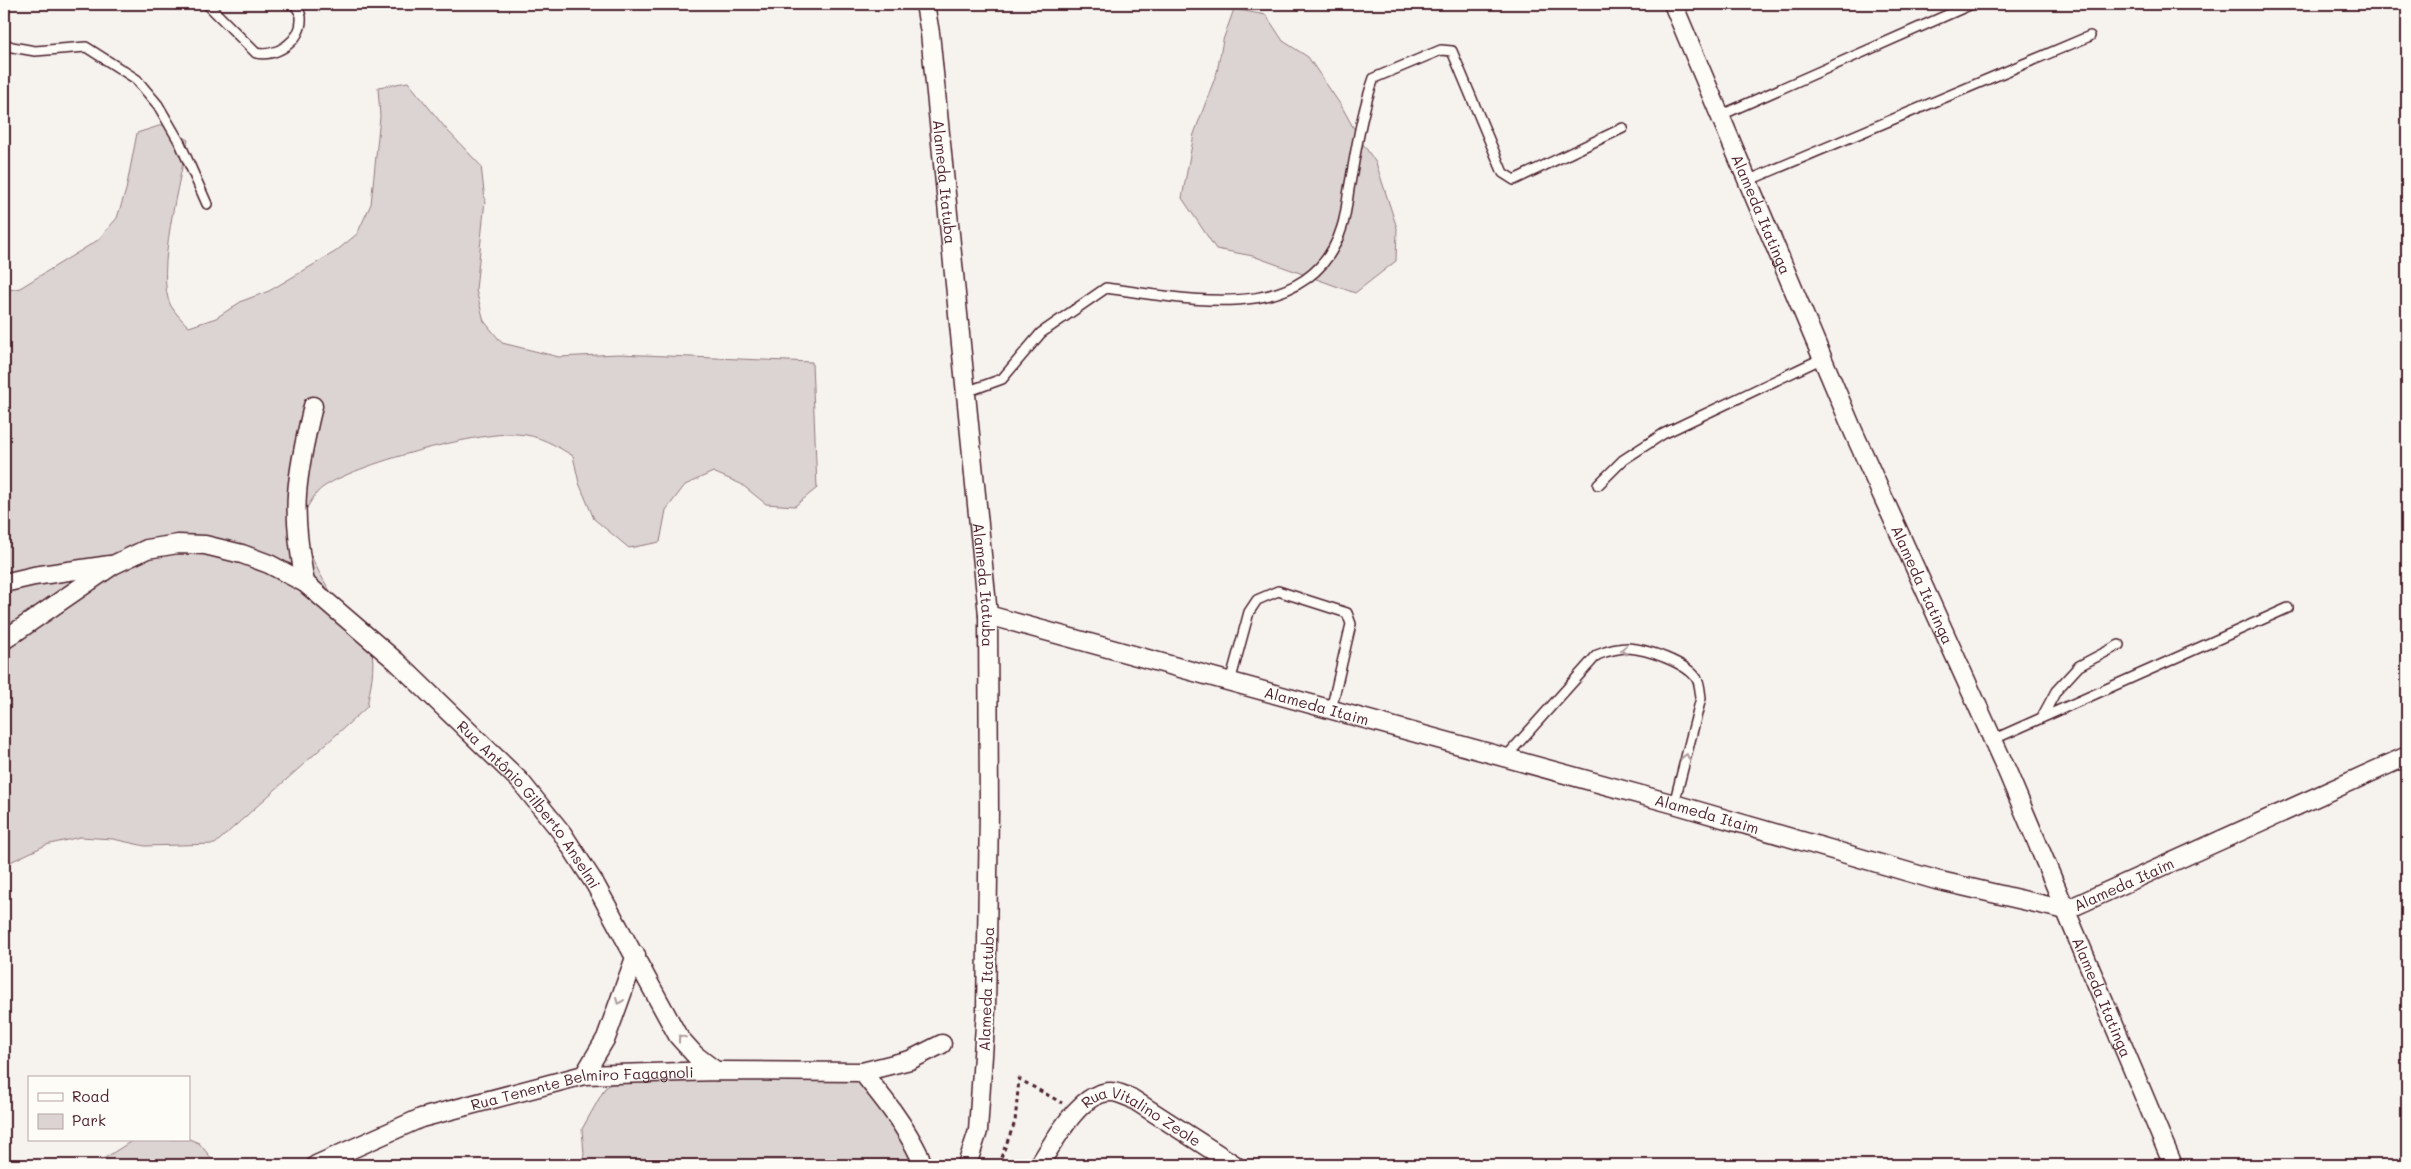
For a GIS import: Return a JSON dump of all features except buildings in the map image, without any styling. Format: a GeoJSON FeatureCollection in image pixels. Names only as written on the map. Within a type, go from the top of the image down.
{"type":"FeatureCollection","features":[{"type":"Feature","properties":{"kind":"street","name":"Alameda Itatuba"},"geometry":{"type":"LineString","coordinates":[[925,4],[930,33],[988,615],[989,848],[986,1010],[978,1131],[967,1165]]}},
{"type":"Feature","properties":{"kind":"street","name":"Alameda Itatinga"},"geometry":{"type":"LineString","coordinates":[[1673,4],[1823,358],[2066,910],[2173,1165]]}},
{"type":"Feature","properties":{"kind":"street"},"geometry":{"type":"LineString","coordinates":[[305,583],[300,548],[297,495],[304,445],[313,406]]}},
{"type":"Feature","properties":{"kind":"street","name":"Rua Antônio Gilberto Anselmi"},"geometry":{"type":"LineString","coordinates":[[113,565],[147,549],[178,544],[205,545],[242,554],[269,564],[305,583],[397,662],[520,781],[562,833],[596,884],[678,1036],[695,1055],[716,1072]]}},
{"type":"Feature","properties":{"kind":"street"},"geometry":{"type":"LineString","coordinates":[[4,583],[34,576],[113,565]]}},
{"type":"Feature","properties":{"kind":"street"},"geometry":{"type":"LineString","coordinates":[[4,640],[113,565]]}},
{"type":"Feature","properties":{"kind":"street","name":"Alameda Itaim"},"geometry":{"type":"LineString","coordinates":[[988,615],[1674,804],[1936,880],[2066,910],[2407,756]]}},
{"type":"Feature","properties":{"kind":"street"},"geometry":{"type":"LineString","coordinates":[[584,1075],[606,1038],[636,955]]}},
{"type":"Feature","properties":{"kind":"street","name":"Rua Tenente Belmiro Fagagnoli"},"geometry":{"type":"LineString","coordinates":[[315,1165],[420,1118],[584,1075],[716,1072],[862,1072],[910,1060],[942,1044]]}},
{"type":"Feature","properties":{"kind":"street"},"geometry":{"type":"LineString","coordinates":[[862,1072],[888,1102],[910,1136],[920,1157]]}},
{"type":"Feature","properties":{"kind":"street","name":"Rua Vitalino Zeole"},"geometry":{"type":"LineString","coordinates":[[1039,1165],[1076,1111],[1098,1094],[1113,1092],[1131,1098],[1235,1165]]}},
{"type":"Feature","properties":{"kind":"lane"},"geometry":{"type":"LineString","coordinates":[[207,4],[256,53],[266,56],[275,53],[290,43],[299,33],[302,16],[294,4]]}},
{"type":"Feature","properties":{"kind":"lane"},"geometry":{"type":"LineString","coordinates":[[1719,116],[1972,4]]}},
{"type":"Feature","properties":{"kind":"lane"},"geometry":{"type":"LineString","coordinates":[[1747,181],[2090,36]]}},
{"type":"Feature","properties":{"kind":"lane"},"geometry":{"type":"LineString","coordinates":[[4,43],[12,48],[35,51],[86,47],[136,79],[158,105],[180,143],[207,204]]}},
{"type":"Feature","properties":{"kind":"lane"},"geometry":{"type":"LineString","coordinates":[[966,392],[1002,379],[1042,332],[1106,288],[1220,302],[1257,299],[1297,286],[1326,262],[1342,227],[1365,103],[1374,78],[1442,50],[1452,51],[1503,173],[1514,180],[1623,128]]}},
{"type":"Feature","properties":{"kind":"lane"},"geometry":{"type":"LineString","coordinates":[[1598,485],[1623,460],[1663,434],[1823,358]]}},
{"type":"Feature","properties":{"kind":"lane"},"geometry":{"type":"LineString","coordinates":[[1230,682],[1249,612],[1257,600],[1278,591],[1347,613],[1350,624],[1331,710]]}},
{"type":"Feature","properties":{"kind":"lane"},"geometry":{"type":"LineString","coordinates":[[1992,740],[2288,608]]}},
{"type":"Feature","properties":{"kind":"lane"},"geometry":{"type":"LineString","coordinates":[[2042,717],[2056,691],[2078,666],[2119,645]]}},
{"type":"Feature","properties":{"kind":"lane"},"geometry":{"type":"LineString","coordinates":[[1504,758],[1597,655],[1609,650],[1628,648],[1648,653],[1689,669],[1699,681],[1701,698],[1674,804]]}},
{"type":"Feature","properties":{"kind":"path"},"geometry":{"type":"LineString","coordinates":[[998,1165],[1015,1122],[1019,1078],[1076,1111]]}},
{"type":"Feature","properties":{"kind":"green space"},"geometry":{"type":"Polygon","coordinates":[[[1234,9],[1266,15],[1283,41],[1308,57],[1342,107],[1359,138],[1376,163],[1397,228],[1396,261],[1355,293],[1253,256],[1216,249],[1182,198],[1194,134],[1217,72],[1223,40],[1234,9]]]}},
{"type":"Feature","properties":{"kind":"green space"},"geometry":{"type":"Polygon","coordinates":[[[408,82],[447,130],[481,166],[485,200],[476,290],[484,321],[502,343],[559,357],[618,354],[812,362],[817,488],[795,506],[766,504],[741,484],[713,472],[685,485],[666,510],[660,542],[629,548],[594,519],[579,483],[573,456],[553,444],[532,436],[517,434],[498,435],[446,444],[387,460],[338,479],[322,488],[314,497],[304,516],[304,529],[306,543],[319,572],[345,613],[371,647],[373,670],[367,707],[215,844],[145,846],[113,839],[80,837],[46,845],[4,865],[4,291],[20,288],[98,240],[117,218],[126,190],[137,133],[165,124],[188,140],[170,225],[167,250],[167,292],[171,306],[189,327],[216,318],[242,301],[269,291],[335,252],[357,234],[371,204],[380,117],[378,87],[408,82]]]}},
{"type":"Feature","properties":{"kind":"green space"},"geometry":{"type":"Polygon","coordinates":[[[630,1071],[837,1075],[866,1085],[919,1165],[581,1165],[584,1154],[582,1129],[605,1088],[630,1071]]]}},
{"type":"Feature","properties":{"kind":"green space"},"geometry":{"type":"Polygon","coordinates":[[[190,1139],[199,1143],[217,1165],[94,1165],[130,1142],[190,1142],[190,1139]]]}}]}
